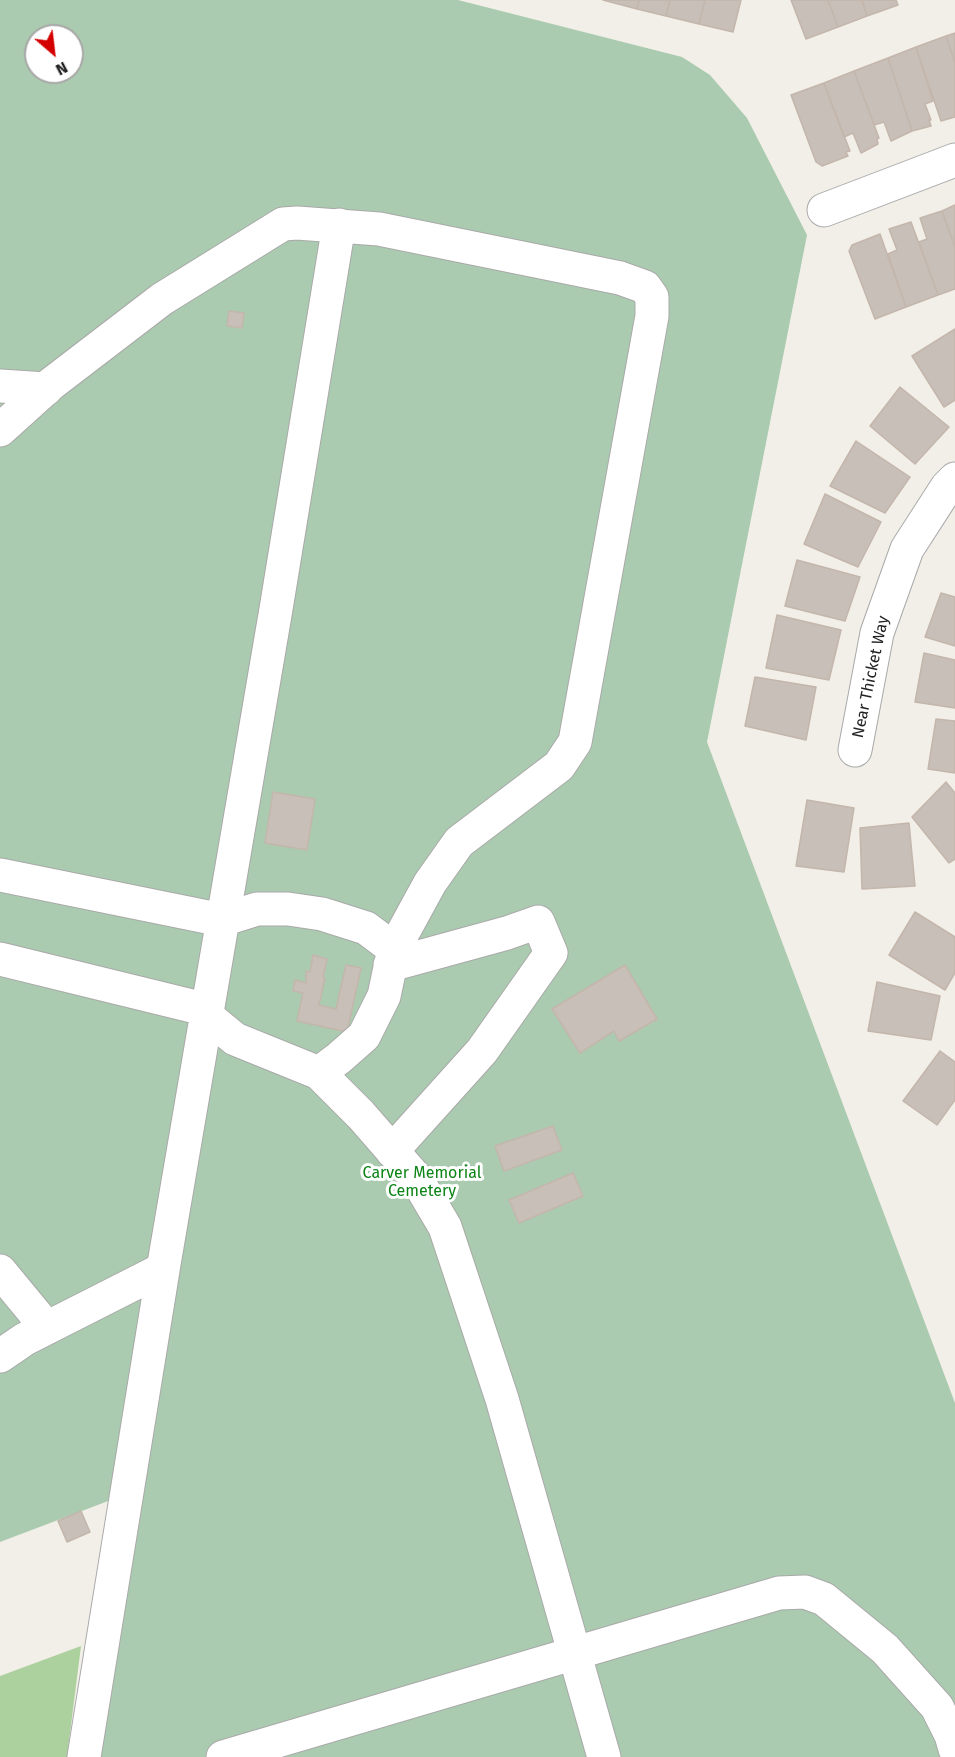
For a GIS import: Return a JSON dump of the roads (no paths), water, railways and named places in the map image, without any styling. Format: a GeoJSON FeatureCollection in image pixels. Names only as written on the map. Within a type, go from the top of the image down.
{"type":"FeatureCollection","features":[{"type":"Feature","properties":{"kind":"street"},"geometry":{"type":"LineString","coordinates":[[824,210],[955,160]]}},
{"type":"Feature","properties":{"kind":"street"},"geometry":{"type":"LineString","coordinates":[[0,430],[46,389],[162,298],[283,224],[297,222],[380,229],[620,278],[645,287],[652,297],[652,316],[575,742],[559,766],[459,842],[430,883],[384,996],[364,1036],[319,1073]]}},
{"type":"Feature","properties":{"kind":"street"},"geometry":{"type":"LineString","coordinates":[[84,1757],[163,1269],[339,225]]}},
{"type":"Feature","properties":{"kind":"street"},"geometry":{"type":"LineString","coordinates":[[0,386],[46,389]]}},
{"type":"Feature","properties":{"kind":"street","name":"Near Thicket Way"},"geometry":{"type":"LineString","coordinates":[[855,750],[877,633],[907,549],[955,478]]}},
{"type":"Feature","properties":{"kind":"street"},"geometry":{"type":"LineString","coordinates":[[0,875],[222,920],[256,909],[288,909],[322,914],[366,928],[399,958]]}},
{"type":"Feature","properties":{"kind":"street"},"geometry":{"type":"LineString","coordinates":[[393,1151],[482,1051],[551,953],[538,922],[507,933],[399,958]]}},
{"type":"Feature","properties":{"kind":"street"},"geometry":{"type":"LineString","coordinates":[[0,959],[196,1007],[235,1039],[319,1073],[361,1115],[416,1178],[446,1227],[502,1399],[604,1757]]}},
{"type":"Feature","properties":{"kind":"street"},"geometry":{"type":"LineString","coordinates":[[0,1356],[25,1339],[163,1269]]}},
{"type":"Feature","properties":{"kind":"street"},"geometry":{"type":"LineString","coordinates":[[0,1271],[47,1328]]}},
{"type":"Feature","properties":{"kind":"street"},"geometry":{"type":"LineString","coordinates":[[223,1757],[779,1593],[805,1592],[824,1599],[885,1649],[937,1707],[951,1735],[955,1749]]}},
{"type":"Feature","properties":{"kind":"park label","name":"Carver Memorial Cemetery"},"geometry":{"type":"Point","coordinates":[422,1183]}}]}
